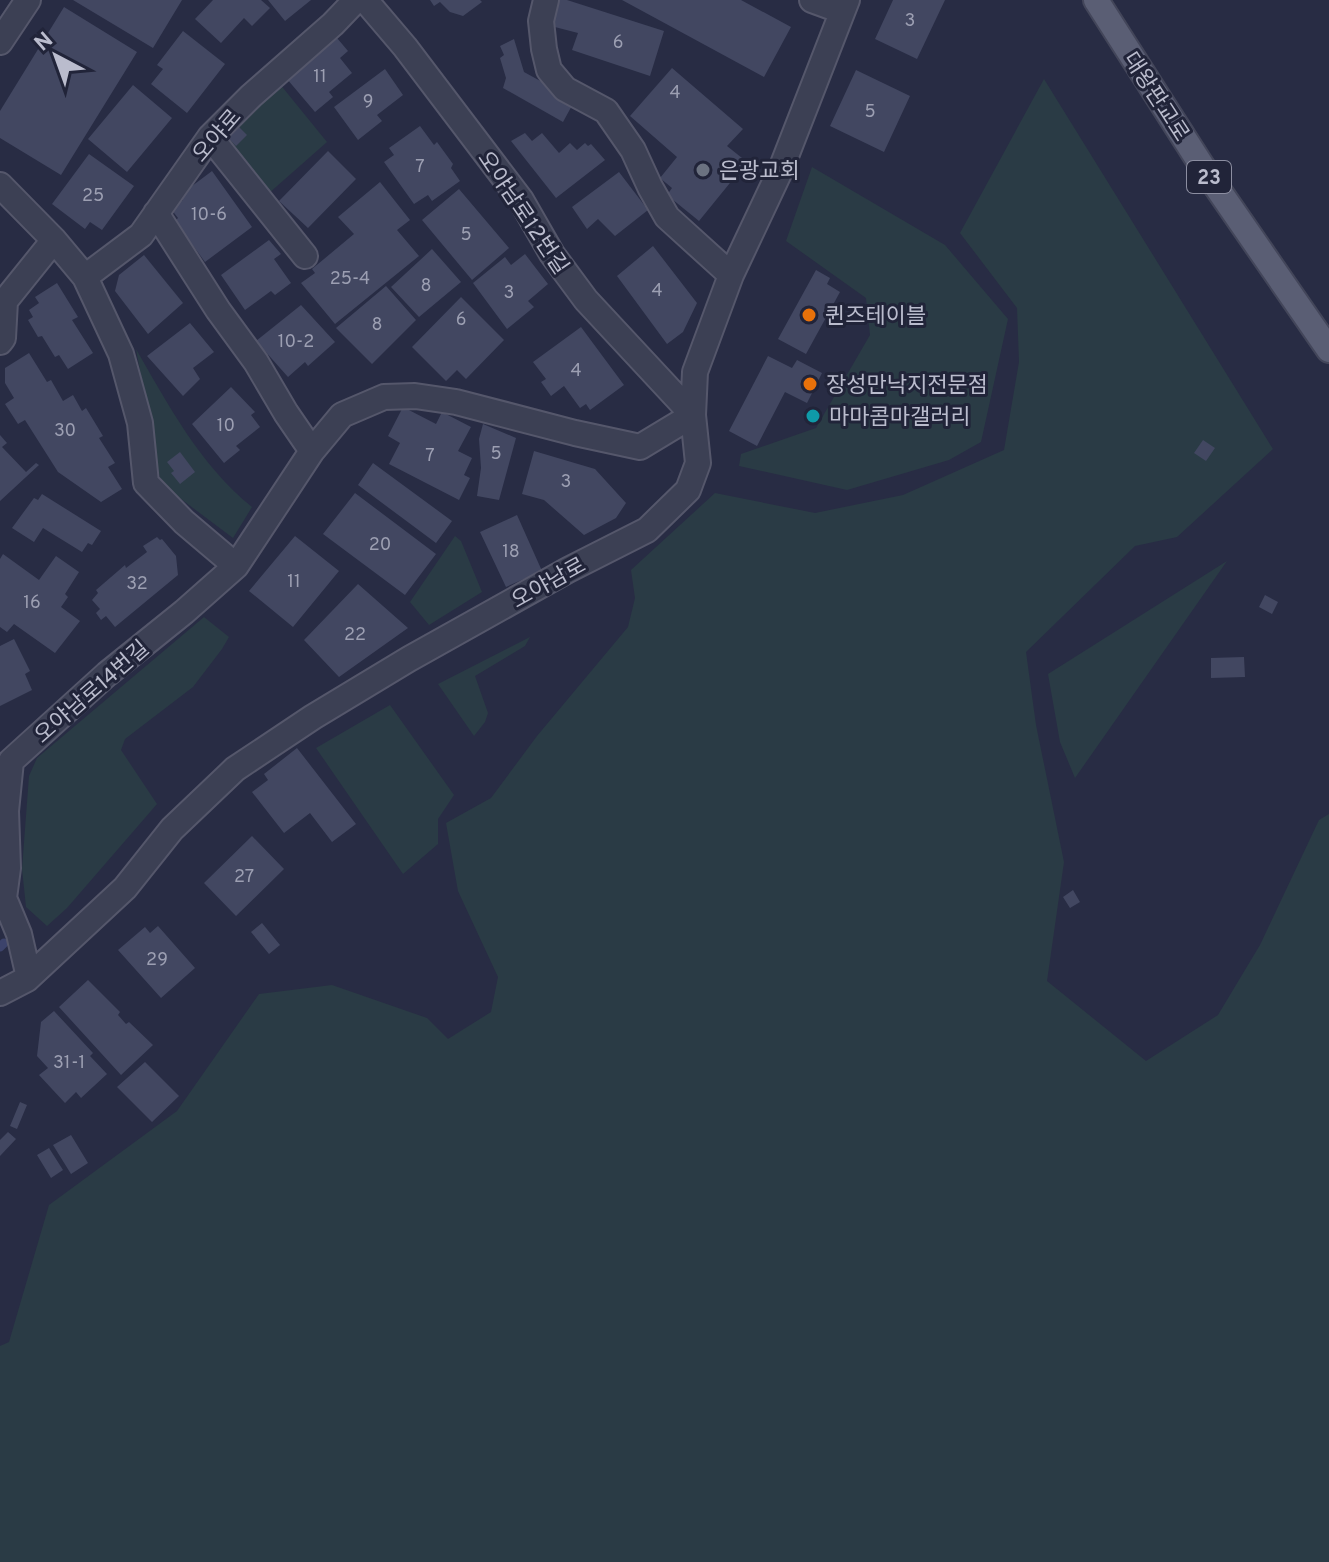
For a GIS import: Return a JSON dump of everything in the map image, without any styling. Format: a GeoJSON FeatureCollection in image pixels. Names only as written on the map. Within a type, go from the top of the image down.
{"type":"FeatureCollection","features":[{"type":"Feature","properties":{"kind":"main road","name":"대왕판교로"},"geometry":{"type":"LineString","coordinates":[[1096,0],[1202,166],[1329,350]]}},
{"type":"Feature","properties":{"kind":"street"},"geometry":{"type":"LineString","coordinates":[[0,42],[28,0]]}},
{"type":"Feature","properties":{"kind":"street","name":"오야로"},"geometry":{"type":"LineString","coordinates":[[85,277],[141,235],[210,137],[356,0]]}},
{"type":"Feature","properties":{"kind":"street","name":"오야남로12번길"},"geometry":{"type":"LineString","coordinates":[[365,0],[405,47],[521,200],[552,254],[586,300],[693,415]]}},
{"type":"Feature","properties":{"kind":"street"},"geometry":{"type":"LineString","coordinates":[[546,0],[541,21],[549,70],[565,89],[606,111],[633,150],[667,217],[731,275]]}},
{"type":"Feature","properties":{"kind":"street"},"geometry":{"type":"LineString","coordinates":[[812,0],[844,6]]}},
{"type":"Feature","properties":{"kind":"street","name":"오야남로"},"geometry":{"type":"LineString","coordinates":[[0,993],[27,979],[125,888],[172,829],[235,769],[409,659],[568,570],[647,530],[688,490],[698,463],[693,415],[695,372],[731,275],[781,169],[844,6]]}},
{"type":"Feature","properties":{"kind":"street"},"geometry":{"type":"LineString","coordinates":[[210,137],[305,256]]}},
{"type":"Feature","properties":{"kind":"street"},"geometry":{"type":"LineString","coordinates":[[0,185],[85,277],[121,354],[140,423],[146,483],[184,522],[236,566]]}},
{"type":"Feature","properties":{"kind":"street"},"geometry":{"type":"LineString","coordinates":[[156,213],[312,451]]}},
{"type":"Feature","properties":{"kind":"street"},"geometry":{"type":"LineString","coordinates":[[0,342],[3,338],[5,301],[54,240]]}},
{"type":"Feature","properties":{"kind":"street","name":"오야남로14번길"},"geometry":{"type":"LineString","coordinates":[[27,979],[19,934],[4,898],[8,868],[6,811],[11,761],[107,674],[236,566],[312,451],[342,415],[384,397],[415,396],[456,402],[640,447],[693,415]]}},
{"type":"Feature","properties":{"kind":"shaded area"},"geometry":{"type":"Polygon","coordinates":[[[1044,79],[1273,449],[1177,537],[1135,546],[1026,652],[1036,725],[1064,862],[1047,981],[1146,1061],[1218,1015],[1260,945],[1319,820],[1329,814],[1329,1562],[0,1562],[0,1346],[9,1342],[49,1205],[177,1111],[259,994],[332,985],[427,1018],[448,1039],[491,1012],[498,977],[458,891],[446,823],[491,798],[537,736],[628,627],[635,598],[631,570],[715,493],[815,513],[903,495],[1004,450],[1019,362],[1017,308],[960,233],[1044,79]]]}},
{"type":"Feature","properties":{"kind":"shaded area"},"geometry":{"type":"Polygon","coordinates":[[[279,83],[327,142],[268,194],[223,137],[279,83]]]}},
{"type":"Feature","properties":{"kind":"shaded area"},"geometry":{"type":"Polygon","coordinates":[[[812,167],[945,245],[1008,319],[981,442],[949,460],[847,490],[739,466],[741,454],[816,428],[870,335],[866,298],[786,241],[812,167]]]}},
{"type":"Feature","properties":{"kind":"shaded area"},"geometry":{"type":"Polygon","coordinates":[[[136,349],[201,454],[252,507],[233,538],[161,484],[136,349]]]}},
{"type":"Feature","properties":{"kind":"shaded area"},"geometry":{"type":"Polygon","coordinates":[[[455,536],[461,541],[482,592],[429,625],[410,602],[455,536]]]}},
{"type":"Feature","properties":{"kind":"shaded area"},"geometry":{"type":"Polygon","coordinates":[[[1227,561],[1075,778],[1060,742],[1048,674],[1227,561]]]}},
{"type":"Feature","properties":{"kind":"shaded area"},"geometry":{"type":"Polygon","coordinates":[[[204,617],[229,637],[222,649],[193,687],[125,739],[121,750],[157,804],[67,908],[47,926],[26,907],[22,869],[29,776],[37,758],[204,617]]]}},
{"type":"Feature","properties":{"kind":"shaded area"},"geometry":{"type":"Polygon","coordinates":[[[530,637],[525,646],[475,676],[488,713],[474,736],[438,684],[530,637]]]}},
{"type":"Feature","properties":{"kind":"shaded area"},"geometry":{"type":"Polygon","coordinates":[[[390,705],[454,795],[438,819],[438,844],[403,874],[316,748],[390,705]]]}},
{"type":"Feature","properties":{"kind":"building"},"geometry":{"type":"Polygon","coordinates":[[[73,0],[182,0],[153,48],[73,0]]]}},
{"type":"Feature","properties":{"kind":"building"},"geometry":{"type":"Polygon","coordinates":[[[213,0],[261,0],[270,8],[252,26],[244,18],[221,43],[195,19],[213,0]]]}},
{"type":"Feature","properties":{"kind":"building"},"geometry":{"type":"Polygon","coordinates":[[[268,0],[311,0],[285,21],[268,0]]]}},
{"type":"Feature","properties":{"kind":"building"},"geometry":{"type":"Polygon","coordinates":[[[430,0],[482,2],[463,16],[450,12],[440,2],[434,6],[430,0]]]}},
{"type":"Feature","properties":{"kind":"building"},"geometry":{"type":"Polygon","coordinates":[[[558,0],[567,0],[664,31],[650,76],[572,50],[578,33],[551,26],[558,0]]]}},
{"type":"Feature","properties":{"kind":"building"},"geometry":{"type":"Polygon","coordinates":[[[622,0],[741,0],[791,27],[764,77],[622,0]]]}},
{"type":"Feature","properties":{"kind":"building"},"geometry":{"type":"Polygon","coordinates":[[[893,0],[945,0],[917,59],[875,39],[893,0]]]}},
{"type":"Feature","properties":{"kind":"building"},"geometry":{"type":"Polygon","coordinates":[[[64,7],[137,52],[61,175],[0,138],[0,111],[64,7]]]}},
{"type":"Feature","properties":{"kind":"building"},"geometry":{"type":"Polygon","coordinates":[[[183,31],[225,64],[187,113],[151,84],[163,69],[157,65],[183,31]]]}},
{"type":"Feature","properties":{"kind":"building"},"geometry":{"type":"Polygon","coordinates":[[[337,38],[348,51],[340,58],[352,73],[329,92],[333,97],[315,112],[287,79],[337,38]]]}},
{"type":"Feature","properties":{"kind":"building"},"geometry":{"type":"Polygon","coordinates":[[[514,39],[524,72],[575,100],[563,122],[503,88],[506,78],[500,46],[514,39]]]}},
{"type":"Feature","properties":{"kind":"building"},"geometry":{"type":"Polygon","coordinates":[[[672,68],[743,129],[727,146],[747,162],[699,221],[667,195],[672,188],[660,178],[677,157],[630,116],[672,68]]]}},
{"type":"Feature","properties":{"kind":"building"},"geometry":{"type":"Polygon","coordinates":[[[385,69],[403,95],[377,115],[382,121],[358,140],[334,107],[385,69]]]}},
{"type":"Feature","properties":{"kind":"building"},"geometry":{"type":"Polygon","coordinates":[[[856,70],[910,96],[884,152],[830,126],[856,70]]]}},
{"type":"Feature","properties":{"kind":"building"},"geometry":{"type":"Polygon","coordinates":[[[133,85],[172,118],[127,172],[88,139],[133,85]]]}},
{"type":"Feature","properties":{"kind":"building"},"geometry":{"type":"Polygon","coordinates":[[[420,126],[453,164],[451,168],[460,181],[432,201],[428,195],[414,204],[384,162],[394,155],[389,148],[420,126]]]}},
{"type":"Feature","properties":{"kind":"building"},"geometry":{"type":"Polygon","coordinates":[[[239,127],[247,135],[236,146],[228,138],[239,127]]]}},
{"type":"Feature","properties":{"kind":"building"},"geometry":{"type":"Polygon","coordinates":[[[525,133],[532,141],[542,133],[559,153],[570,143],[577,150],[585,143],[588,146],[591,144],[605,160],[556,198],[511,141],[525,133]]]}},
{"type":"Feature","properties":{"kind":"building"},"geometry":{"type":"Polygon","coordinates":[[[328,151],[356,179],[308,228],[279,201],[328,151]]]}},
{"type":"Feature","properties":{"kind":"building"},"geometry":{"type":"Polygon","coordinates":[[[89,154],[134,186],[102,230],[90,222],[85,229],[52,204],[89,154]]]}},
{"type":"Feature","properties":{"kind":"building"},"geometry":{"type":"Polygon","coordinates":[[[212,171],[252,227],[205,262],[175,221],[178,218],[171,209],[183,200],[180,195],[212,171]]]}},
{"type":"Feature","properties":{"kind":"building"},"geometry":{"type":"Polygon","coordinates":[[[619,172],[648,210],[615,236],[598,219],[587,229],[572,207],[619,172]]]}},
{"type":"Feature","properties":{"kind":"building"},"geometry":{"type":"Polygon","coordinates":[[[380,182],[410,220],[397,230],[419,256],[335,324],[301,283],[315,273],[312,269],[354,234],[338,217],[380,182]]]}},
{"type":"Feature","properties":{"kind":"building"},"geometry":{"type":"Polygon","coordinates":[[[459,189],[509,248],[472,280],[422,220],[459,189]]]}},
{"type":"Feature","properties":{"kind":"building"},"geometry":{"type":"Polygon","coordinates":[[[269,240],[281,254],[274,259],[291,283],[275,295],[271,291],[245,310],[221,275],[269,240]]]}},
{"type":"Feature","properties":{"kind":"building"},"geometry":{"type":"Polygon","coordinates":[[[653,246],[697,303],[683,332],[667,344],[617,276],[653,246]]]}},
{"type":"Feature","properties":{"kind":"building"},"geometry":{"type":"Polygon","coordinates":[[[432,249],[461,282],[419,317],[391,287],[432,249]]]}},
{"type":"Feature","properties":{"kind":"building"},"geometry":{"type":"Polygon","coordinates":[[[525,254],[548,284],[528,301],[534,307],[507,329],[473,283],[505,257],[511,265],[525,254]]]}},
{"type":"Feature","properties":{"kind":"building"},"geometry":{"type":"Polygon","coordinates":[[[144,255],[183,303],[148,334],[115,291],[119,275],[144,255]]]}},
{"type":"Feature","properties":{"kind":"building","name":"퀸즈테이블"},"geometry":{"type":"Polygon","coordinates":[[[816,270],[830,278],[827,284],[840,292],[806,354],[778,339],[816,270]]]}},
{"type":"Feature","properties":{"kind":"building"},"geometry":{"type":"Polygon","coordinates":[[[57,283],[78,317],[72,320],[93,353],[68,369],[59,355],[55,357],[42,336],[38,337],[28,320],[33,317],[29,310],[39,303],[35,297],[57,283]]]}},
{"type":"Feature","properties":{"kind":"building"},"geometry":{"type":"Polygon","coordinates":[[[386,286],[416,320],[372,364],[336,328],[386,286]]]}},
{"type":"Feature","properties":{"kind":"building"},"geometry":{"type":"Polygon","coordinates":[[[461,297],[504,340],[466,379],[457,370],[446,381],[412,347],[461,297]]]}},
{"type":"Feature","properties":{"kind":"building"},"geometry":{"type":"Polygon","coordinates":[[[301,305],[335,342],[308,366],[305,362],[288,377],[256,341],[301,305]]]}},
{"type":"Feature","properties":{"kind":"building"},"geometry":{"type":"Polygon","coordinates":[[[190,323],[214,352],[193,368],[200,379],[183,396],[147,356],[190,323]]]}},
{"type":"Feature","properties":{"kind":"building"},"geometry":{"type":"Polygon","coordinates":[[[581,327],[624,385],[590,410],[586,404],[580,408],[564,386],[551,396],[541,382],[546,379],[533,362],[581,327]]]}},
{"type":"Feature","properties":{"kind":"building"},"geometry":{"type":"Polygon","coordinates":[[[29,353],[63,401],[73,395],[82,411],[86,408],[103,436],[99,438],[115,463],[108,467],[122,489],[101,502],[58,472],[25,420],[18,424],[5,404],[14,398],[5,383],[5,368],[29,353]]]}},
{"type":"Feature","properties":{"kind":"building"},"geometry":{"type":"Polygon","coordinates":[[[768,356],[792,368],[797,360],[822,373],[807,403],[785,392],[757,446],[729,431],[768,356]]]}},
{"type":"Feature","properties":{"kind":"building"},"geometry":{"type":"Polygon","coordinates":[[[231,387],[255,412],[251,415],[260,427],[236,446],[240,450],[224,463],[192,424],[231,387]]]}},
{"type":"Feature","properties":{"kind":"building"},"geometry":{"type":"Polygon","coordinates":[[[403,407],[436,424],[442,412],[471,427],[458,451],[472,458],[464,475],[470,478],[459,500],[389,464],[400,443],[388,436],[403,407]]]}},
{"type":"Feature","properties":{"kind":"building"},"geometry":{"type":"Polygon","coordinates":[[[483,424],[516,438],[499,500],[477,496],[481,468],[479,439],[483,424]]]}},
{"type":"Feature","properties":{"kind":"building"},"geometry":{"type":"Polygon","coordinates":[[[0,435],[7,443],[2,447],[26,472],[36,463],[39,465],[0,501],[0,435]]]}},
{"type":"Feature","properties":{"kind":"building"},"geometry":{"type":"Polygon","coordinates":[[[1203,440],[1215,448],[1206,461],[1194,453],[1203,440]]]}},
{"type":"Feature","properties":{"kind":"building"},"geometry":{"type":"Polygon","coordinates":[[[534,451],[595,469],[626,503],[616,518],[584,535],[544,500],[522,494],[534,451]]]}},
{"type":"Feature","properties":{"kind":"building"},"geometry":{"type":"Polygon","coordinates":[[[180,452],[195,472],[180,484],[167,462],[180,452]]]}},
{"type":"Feature","properties":{"kind":"building"},"geometry":{"type":"Polygon","coordinates":[[[373,463],[452,521],[436,543],[358,485],[373,463]]]}},
{"type":"Feature","properties":{"kind":"building"},"geometry":{"type":"Polygon","coordinates":[[[355,493],[436,554],[405,595],[323,534],[355,493]]]}},
{"type":"Feature","properties":{"kind":"building"},"geometry":{"type":"Polygon","coordinates":[[[42,494],[101,531],[92,545],[88,543],[82,552],[43,528],[34,542],[12,528],[34,498],[38,500],[42,494]]]}},
{"type":"Feature","properties":{"kind":"building"},"geometry":{"type":"Polygon","coordinates":[[[517,515],[542,571],[506,587],[480,532],[517,515]]]}},
{"type":"Feature","properties":{"kind":"building"},"geometry":{"type":"Polygon","coordinates":[[[295,536],[339,571],[293,627],[249,591],[295,536]]]}},
{"type":"Feature","properties":{"kind":"building"},"geometry":{"type":"Polygon","coordinates":[[[157,537],[176,556],[178,575],[115,627],[106,616],[101,620],[96,613],[100,609],[92,600],[98,593],[96,590],[125,565],[126,568],[147,552],[143,546],[157,537]]]}},
{"type":"Feature","properties":{"kind":"building"},"geometry":{"type":"Polygon","coordinates":[[[3,554],[39,580],[56,556],[79,572],[61,607],[80,621],[55,653],[14,624],[7,632],[0,627],[0,559],[3,554]]]}},
{"type":"Feature","properties":{"kind":"building"},"geometry":{"type":"Polygon","coordinates":[[[358,584],[408,628],[339,677],[304,640],[358,584]]]}},
{"type":"Feature","properties":{"kind":"building"},"geometry":{"type":"Polygon","coordinates":[[[1265,595],[1278,602],[1272,614],[1259,607],[1265,595]]]}},
{"type":"Feature","properties":{"kind":"building"},"geometry":{"type":"Polygon","coordinates":[[[14,639],[30,671],[25,674],[32,690],[0,706],[0,646],[14,639]]]}},
{"type":"Feature","properties":{"kind":"building"},"geometry":{"type":"Polygon","coordinates":[[[1244,657],[1245,677],[1211,678],[1211,658],[1244,657]]]}},
{"type":"Feature","properties":{"kind":"building"},"geometry":{"type":"Polygon","coordinates":[[[297,748],[356,824],[332,842],[310,813],[284,833],[252,792],[268,780],[264,774],[297,748]]]}},
{"type":"Feature","properties":{"kind":"building"},"geometry":{"type":"Polygon","coordinates":[[[252,836],[284,869],[236,916],[204,883],[252,836]]]}},
{"type":"Feature","properties":{"kind":"building"},"geometry":{"type":"Polygon","coordinates":[[[1073,890],[1080,902],[1070,908],[1063,897],[1073,890]]]}},
{"type":"Feature","properties":{"kind":"building"},"geometry":{"type":"Polygon","coordinates":[[[262,923],[280,945],[269,954],[251,932],[262,923]]]}},
{"type":"Feature","properties":{"kind":"building"},"geometry":{"type":"Polygon","coordinates":[[[158,926],[195,968],[161,998],[118,950],[145,927],[150,933],[158,926]]]}},
{"type":"Feature","properties":{"kind":"building"},"geometry":{"type":"Polygon","coordinates":[[[88,980],[120,1012],[118,1015],[126,1024],[129,1022],[153,1045],[121,1075],[59,1007],[88,980]]]}},
{"type":"Feature","properties":{"kind":"building"},"geometry":{"type":"Polygon","coordinates":[[[54,1011],[93,1053],[90,1056],[107,1074],[81,1098],[76,1092],[65,1103],[39,1075],[48,1068],[37,1056],[41,1022],[54,1011]]]}},
{"type":"Feature","properties":{"kind":"building"},"geometry":{"type":"Polygon","coordinates":[[[145,1062],[179,1096],[152,1122],[117,1087],[145,1062]]]}},
{"type":"Feature","properties":{"kind":"building"},"geometry":{"type":"Polygon","coordinates":[[[20,1102],[27,1105],[17,1129],[10,1126],[20,1102]]]}},
{"type":"Feature","properties":{"kind":"building"},"geometry":{"type":"Polygon","coordinates":[[[8,1132],[16,1139],[0,1156],[0,1140],[8,1132]]]}},
{"type":"Feature","properties":{"kind":"building"},"geometry":{"type":"Polygon","coordinates":[[[71,1135],[88,1163],[71,1174],[53,1145],[71,1135]]]}},
{"type":"Feature","properties":{"kind":"building"},"geometry":{"type":"Polygon","coordinates":[[[49,1148],[63,1170],[51,1178],[37,1155],[49,1148]]]}},
{"type":"Feature","properties":{"kind":"waterway"},"geometry":{"type":"LineString","coordinates":[[0,947],[4,943]]}},
{"type":"Feature","properties":{"kind":"place","name":"은광교회"},"geometry":{"type":"Point","coordinates":[703,170]}},
{"type":"Feature","properties":{"kind":"place","name":"퀸즈테이블"},"geometry":{"type":"Point","coordinates":[809,315]}},
{"type":"Feature","properties":{"kind":"place","name":"장성만낙지전문점"},"geometry":{"type":"Point","coordinates":[810,384]}},
{"type":"Feature","properties":{"kind":"place","name":"마마콤마갤러리"},"geometry":{"type":"Point","coordinates":[813,416]}}]}
